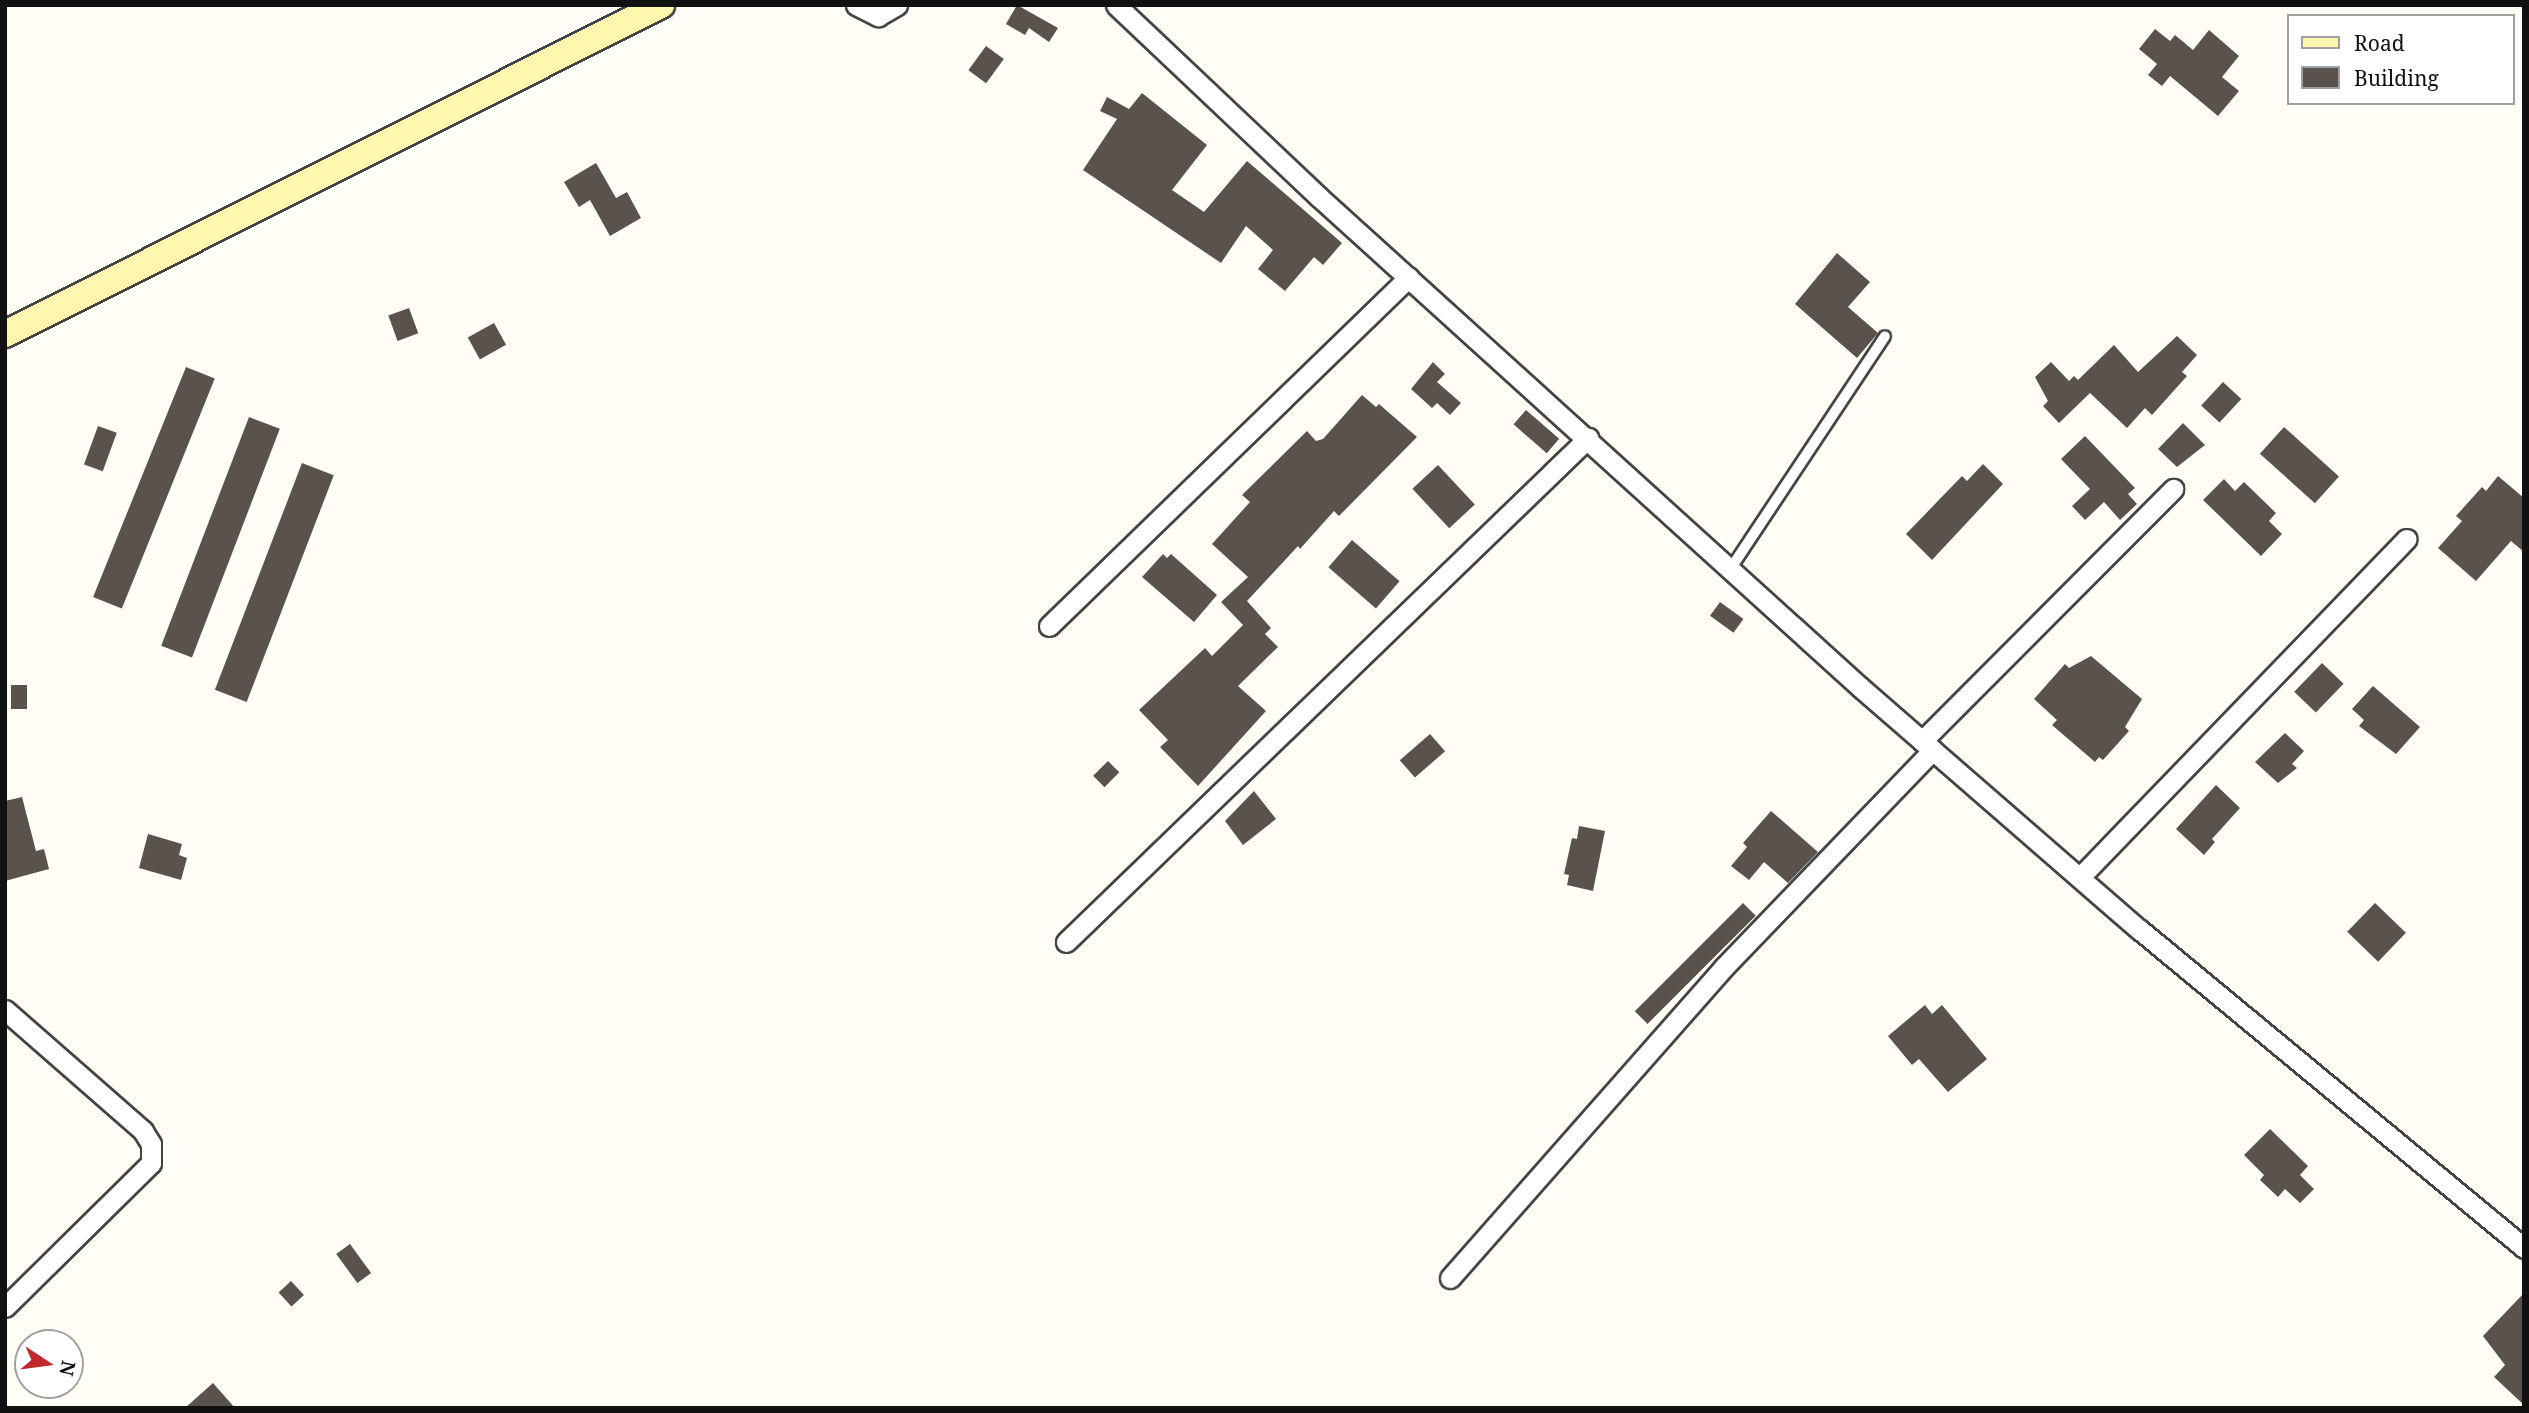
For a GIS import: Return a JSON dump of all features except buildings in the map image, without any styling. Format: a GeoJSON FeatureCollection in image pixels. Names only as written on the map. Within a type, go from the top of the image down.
{"type":"FeatureCollection","features":[{"type":"Feature","properties":{"kind":"street"},"geometry":{"type":"LineString","coordinates":[[5,334],[661,5]]}},
{"type":"Feature","properties":{"kind":"street"},"geometry":{"type":"LineString","coordinates":[[856,5],[878,16],[897,5]]}},
{"type":"Feature","properties":{"kind":"street"},"geometry":{"type":"LineString","coordinates":[[1116,5],[1409,277],[1927,745],[2080,877],[2524,1248]]}},
{"type":"Feature","properties":{"kind":"street"},"geometry":{"type":"LineString","coordinates":[[1049,626],[1409,277]]}},
{"type":"Feature","properties":{"kind":"street"},"geometry":{"type":"LineString","coordinates":[[1066,942],[1588,439]]}},
{"type":"Feature","properties":{"kind":"street"},"geometry":{"type":"LineString","coordinates":[[1450,1278],[1724,967],[1927,745],[2173,489]]}},
{"type":"Feature","properties":{"kind":"street"},"geometry":{"type":"LineString","coordinates":[[2080,877],[2406,539]]}},
{"type":"Feature","properties":{"kind":"street"},"geometry":{"type":"LineString","coordinates":[[5,1010],[143,1131],[151,1154],[151,1163],[5,1307]]}},
{"type":"Feature","properties":{"kind":"lane"},"geometry":{"type":"LineString","coordinates":[[1731,568],[1885,336]]}}]}
